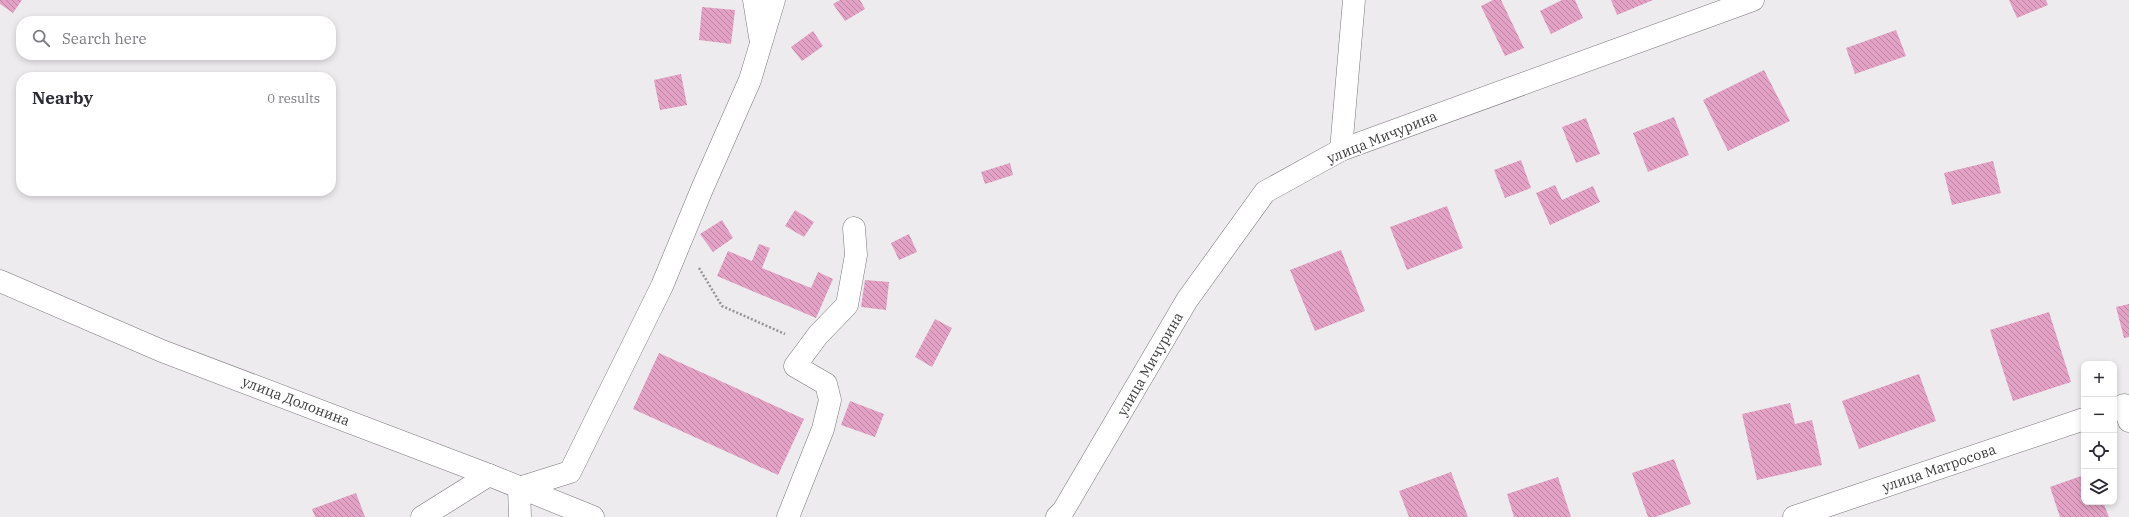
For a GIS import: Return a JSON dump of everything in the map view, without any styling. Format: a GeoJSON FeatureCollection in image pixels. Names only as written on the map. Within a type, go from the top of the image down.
{"type":"FeatureCollection","features":[{"type":"Feature","properties":{"kind":"street"},"geometry":{"type":"LineString","coordinates":[[754,0],[761,42]]}},
{"type":"Feature","properties":{"kind":"street"},"geometry":{"type":"LineString","coordinates":[[520,517],[519,488],[570,472],[662,286],[750,80],[774,0]]}},
{"type":"Feature","properties":{"kind":"street"},"geometry":{"type":"LineString","coordinates":[[1342,150],[1354,0]]}},
{"type":"Feature","properties":{"kind":"street","name":"улица Мичурина"},"geometry":{"type":"LineString","coordinates":[[1057,517],[1063,511],[1187,300],[1265,192],[1342,150],[1752,0]]}},
{"type":"Feature","properties":{"kind":"street"},"geometry":{"type":"LineString","coordinates":[[788,517],[823,429],[830,400],[826,384],[796,366],[818,335],[834,320],[847,304],[856,255],[854,228]]}},
{"type":"Feature","properties":{"kind":"street","name":"улица Долонина"},"geometry":{"type":"LineString","coordinates":[[0,281],[162,351],[489,475],[593,517]]}},
{"type":"Feature","properties":{"kind":"street","name":"улица Матросова"},"geometry":{"type":"LineString","coordinates":[[1794,517],[2081,420]]}},
{"type":"Feature","properties":{"kind":"street"},"geometry":{"type":"LineString","coordinates":[[422,517],[489,475]]}},
{"type":"Feature","properties":{"kind":"path"},"geometry":{"type":"LineString","coordinates":[[686,228],[692,254],[722,306],[811,345]]}},
{"type":"Feature","properties":{"kind":"building"},"geometry":{"type":"Polygon","coordinates":[[[0,0],[22,0],[13,13],[0,4],[0,0]]]}},
{"type":"Feature","properties":{"kind":"building"},"geometry":{"type":"Polygon","coordinates":[[[840,0],[860,0],[865,9],[845,21],[833,4],[840,0]]]}},
{"type":"Feature","properties":{"kind":"building"},"geometry":{"type":"Polygon","coordinates":[[[1493,0],[1501,0],[1524,48],[1505,56],[1481,6],[1493,0]]]}},
{"type":"Feature","properties":{"kind":"building"},"geometry":{"type":"Polygon","coordinates":[[[1562,0],[1575,0],[1583,18],[1551,34],[1540,11],[1562,0]]]}},
{"type":"Feature","properties":{"kind":"building"},"geometry":{"type":"Polygon","coordinates":[[[1611,0],[1653,0],[1617,15],[1611,0]]]}},
{"type":"Feature","properties":{"kind":"building"},"geometry":{"type":"Polygon","coordinates":[[[2009,0],[2046,0],[2048,5],[2017,18],[2009,0]]]}},
{"type":"Feature","properties":{"kind":"building"},"geometry":{"type":"Polygon","coordinates":[[[702,7],[735,10],[731,44],[699,40],[702,7]]]}},
{"type":"Feature","properties":{"kind":"building"},"geometry":{"type":"Polygon","coordinates":[[[1896,30],[1906,56],[1855,74],[1846,48],[1896,30]]]}},
{"type":"Feature","properties":{"kind":"building"},"geometry":{"type":"Polygon","coordinates":[[[813,31],[823,46],[802,61],[791,47],[813,31]]]}},
{"type":"Feature","properties":{"kind":"building"},"geometry":{"type":"Polygon","coordinates":[[[1764,70],[1790,121],[1728,151],[1703,100],[1764,70]]]}},
{"type":"Feature","properties":{"kind":"building"},"geometry":{"type":"Polygon","coordinates":[[[681,74],[687,105],[660,110],[654,80],[681,74]]]}},
{"type":"Feature","properties":{"kind":"building"},"geometry":{"type":"Polygon","coordinates":[[[1674,117],[1689,155],[1648,172],[1633,133],[1674,117]]]}},
{"type":"Feature","properties":{"kind":"building"},"geometry":{"type":"Polygon","coordinates":[[[1586,118],[1600,154],[1576,163],[1562,127],[1586,118]]]}},
{"type":"Feature","properties":{"kind":"building"},"geometry":{"type":"Polygon","coordinates":[[[1521,160],[1531,188],[1505,198],[1494,170],[1521,160]]]}},
{"type":"Feature","properties":{"kind":"building"},"geometry":{"type":"Polygon","coordinates":[[[1993,161],[2001,193],[1952,205],[1944,173],[1993,161]]]}},
{"type":"Feature","properties":{"kind":"building"},"geometry":{"type":"Polygon","coordinates":[[[1010,163],[1013,175],[985,184],[981,172],[1010,163]]]}},
{"type":"Feature","properties":{"kind":"building"},"geometry":{"type":"Polygon","coordinates":[[[1555,185],[1562,200],[1593,186],[1600,202],[1550,225],[1536,193],[1555,185]]]}},
{"type":"Feature","properties":{"kind":"building"},"geometry":{"type":"Polygon","coordinates":[[[1447,206],[1463,248],[1407,270],[1390,227],[1447,206]]]}},
{"type":"Feature","properties":{"kind":"building"},"geometry":{"type":"Polygon","coordinates":[[[795,210],[814,222],[804,237],[785,226],[795,210]]]}},
{"type":"Feature","properties":{"kind":"building"},"geometry":{"type":"Polygon","coordinates":[[[722,220],[733,238],[713,252],[700,234],[722,220]]]}},
{"type":"Feature","properties":{"kind":"building"},"geometry":{"type":"Polygon","coordinates":[[[909,234],[917,252],[899,260],[891,243],[909,234]]]}},
{"type":"Feature","properties":{"kind":"building"},"geometry":{"type":"Polygon","coordinates":[[[759,244],[770,248],[762,268],[811,288],[818,272],[833,279],[816,318],[717,276],[728,251],[752,261],[759,244]]]}},
{"type":"Feature","properties":{"kind":"building"},"geometry":{"type":"Polygon","coordinates":[[[1341,250],[1365,311],[1315,331],[1290,270],[1341,250]]]}},
{"type":"Feature","properties":{"kind":"building"},"geometry":{"type":"Polygon","coordinates":[[[865,280],[889,282],[886,310],[861,307],[865,280]]]}},
{"type":"Feature","properties":{"kind":"building"},"geometry":{"type":"Polygon","coordinates":[[[2129,304],[2129,337],[2124,338],[2116,307],[2129,304]]]}},
{"type":"Feature","properties":{"kind":"building"},"geometry":{"type":"Polygon","coordinates":[[[2049,312],[2071,382],[2013,401],[1990,330],[2049,312]]]}},
{"type":"Feature","properties":{"kind":"building"},"geometry":{"type":"Polygon","coordinates":[[[935,319],[952,328],[932,367],[915,357],[935,319]]]}},
{"type":"Feature","properties":{"kind":"building"},"geometry":{"type":"Polygon","coordinates":[[[659,353],[804,419],[778,475],[633,409],[659,353]]]}},
{"type":"Feature","properties":{"kind":"building"},"geometry":{"type":"Polygon","coordinates":[[[1919,374],[1936,421],[1859,449],[1842,401],[1919,374]]]}},
{"type":"Feature","properties":{"kind":"building"},"geometry":{"type":"Polygon","coordinates":[[[850,401],[884,414],[875,437],[841,425],[850,401]]]}},
{"type":"Feature","properties":{"kind":"building"},"geometry":{"type":"Polygon","coordinates":[[[1790,403],[1795,424],[1812,420],[1822,465],[1757,480],[1742,414],[1790,403]]]}},
{"type":"Feature","properties":{"kind":"building"},"geometry":{"type":"Polygon","coordinates":[[[1674,459],[1691,504],[1655,517],[1648,517],[1632,473],[1674,459]]]}},
{"type":"Feature","properties":{"kind":"building"},"geometry":{"type":"Polygon","coordinates":[[[1451,472],[1468,517],[1409,517],[1399,491],[1451,472]]]}},
{"type":"Feature","properties":{"kind":"building"},"geometry":{"type":"Polygon","coordinates":[[[2081,476],[2081,505],[2104,505],[2109,517],[2060,517],[2050,487],[2081,476]]]}},
{"type":"Feature","properties":{"kind":"building"},"geometry":{"type":"Polygon","coordinates":[[[1558,477],[1571,517],[1514,517],[1507,494],[1558,477]]]}},
{"type":"Feature","properties":{"kind":"building"},"geometry":{"type":"Polygon","coordinates":[[[356,493],[365,517],[315,517],[312,509],[356,493]]]}}]}
